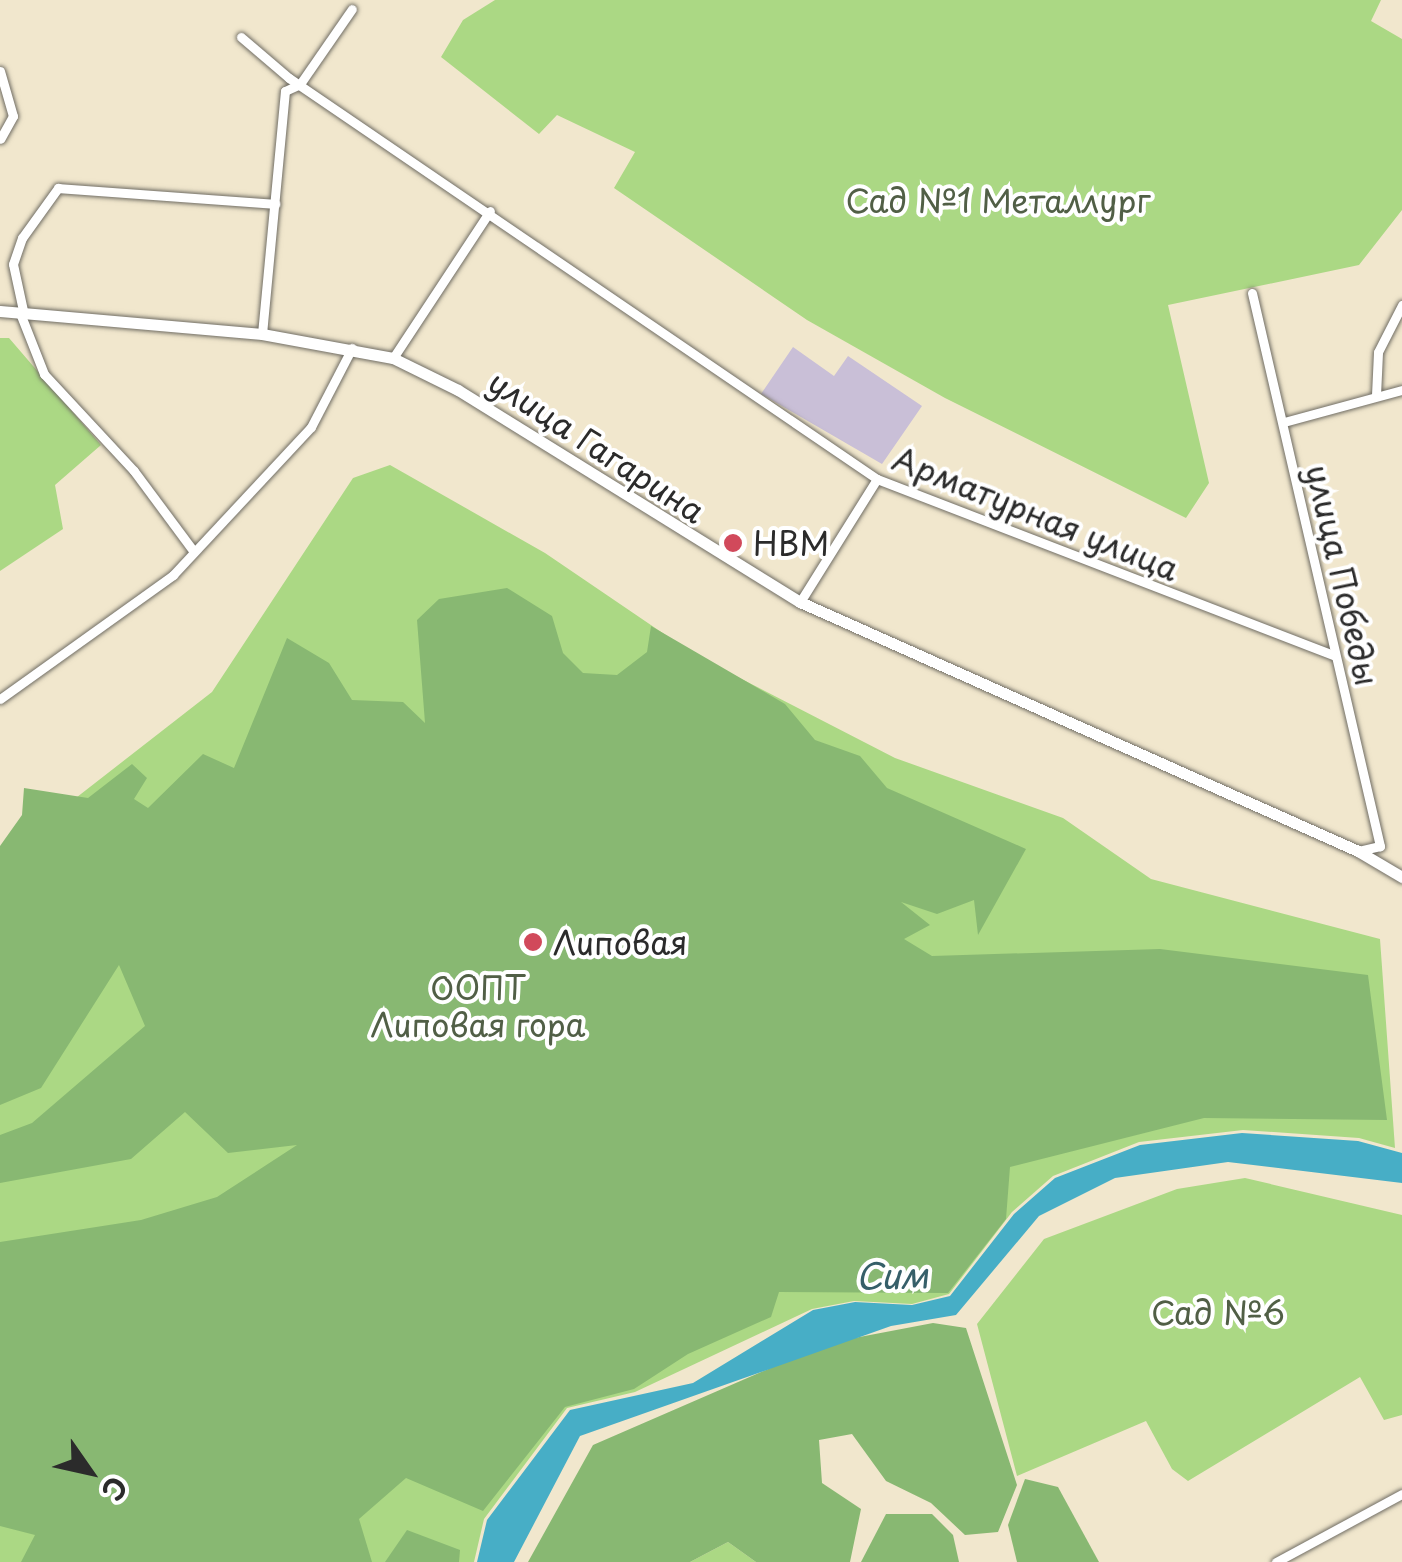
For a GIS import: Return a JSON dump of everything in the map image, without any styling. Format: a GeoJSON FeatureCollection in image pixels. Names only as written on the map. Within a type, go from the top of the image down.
{"type":"FeatureCollection","features":[{"type":"Feature","properties":{"kind":"street"},"geometry":{"type":"LineString","coordinates":[[262,334],[286,91],[300,84],[352,9]]}},
{"type":"Feature","properties":{"kind":"street","name":"Арматурная улица"},"geometry":{"type":"LineString","coordinates":[[241,37],[300,84],[876,480],[1335,656]]}},
{"type":"Feature","properties":{"kind":"street"},"geometry":{"type":"LineString","coordinates":[[0,71],[13,116],[0,139]]}},
{"type":"Feature","properties":{"kind":"street"},"geometry":{"type":"LineString","coordinates":[[192,549],[134,471],[44,374],[22,314],[14,264],[22,238],[58,188],[275,204]]}},
{"type":"Feature","properties":{"kind":"street"},"geometry":{"type":"LineString","coordinates":[[394,358],[490,211]]}},
{"type":"Feature","properties":{"kind":"street","name":"улица Победы"},"geometry":{"type":"LineString","coordinates":[[1252,292],[1380,846],[1358,852]]}},
{"type":"Feature","properties":{"kind":"street"},"geometry":{"type":"LineString","coordinates":[[1376,395],[1378,352],[1402,305]]}},
{"type":"Feature","properties":{"kind":"street","name":"улица Гагарина"},"geometry":{"type":"LineString","coordinates":[[0,312],[262,334],[354,346],[394,358],[458,390],[800,602],[1358,852],[1402,878]]}},
{"type":"Feature","properties":{"kind":"street"},"geometry":{"type":"LineString","coordinates":[[0,699],[136,606],[310,427],[354,346]]}},
{"type":"Feature","properties":{"kind":"street"},"geometry":{"type":"LineString","coordinates":[[1284,422],[1402,390]]}},
{"type":"Feature","properties":{"kind":"street"},"geometry":{"type":"LineString","coordinates":[[800,602],[876,480]]}},
{"type":"Feature","properties":{"kind":"street"},"geometry":{"type":"LineString","coordinates":[[1276,1562],[1402,1494]]}},
{"type":"Feature","properties":{"kind":"shaded area"},"geometry":{"type":"Polygon","coordinates":[[[793,347],[834,376],[848,356],[922,406],[882,464],[761,394],[793,347]]]}},
{"type":"Feature","properties":{"kind":"green space","name":"Сад №1 Металлург"},"geometry":{"type":"Polygon","coordinates":[[[495,0],[1381,0],[1371,21],[1402,39],[1402,210],[1359,265],[1168,305],[1209,483],[1186,518],[945,398],[807,320],[614,188],[635,152],[557,115],[539,134],[441,57],[463,20],[495,0]]]}},
{"type":"Feature","properties":{"kind":"green space"},"geometry":{"type":"Polygon","coordinates":[[[0,338],[9,338],[101,445],[55,485],[63,529],[0,571],[0,338]]]}},
{"type":"Feature","properties":{"kind":"green space","name":"ООПТ Липовая гора"},"geometry":{"type":"Polygon","coordinates":[[[390,465],[545,553],[695,655],[895,758],[1063,818],[1151,879],[1380,939],[1395,1148],[1359,1138],[1243,1130],[1139,1142],[1053,1176],[1012,1212],[949,1294],[912,1304],[854,1301],[812,1309],[635,1392],[567,1408],[484,1519],[474,1562],[0,1562],[0,857],[212,692],[353,478],[390,465]]]}},
{"type":"Feature","properties":{"kind":"green space","name":"ООПТ Липовая гора"},"geometry":{"type":"Polygon","coordinates":[[[507,588],[552,616],[563,653],[583,673],[617,675],[647,652],[651,626],[785,704],[815,740],[860,756],[887,788],[1026,849],[978,935],[974,900],[937,914],[901,902],[930,925],[904,939],[932,956],[1160,949],[1368,975],[1387,1120],[1204,1118],[1010,1167],[1006,1219],[948,1293],[779,1292],[771,1317],[688,1354],[634,1389],[565,1407],[483,1511],[406,1478],[359,1519],[372,1562],[21,1562],[35,1535],[0,1526],[0,1242],[141,1220],[217,1197],[297,1145],[228,1153],[185,1112],[131,1159],[0,1183],[0,1135],[32,1123],[145,1026],[119,965],[41,1088],[0,1105],[0,846],[22,815],[24,788],[88,798],[132,764],[147,778],[134,799],[148,808],[203,754],[234,768],[287,638],[329,663],[352,700],[403,702],[425,723],[417,620],[439,599],[507,588]]]}},
{"type":"Feature","properties":{"kind":"green space","name":"Сад №6"},"geometry":{"type":"Polygon","coordinates":[[[1245,1178],[1402,1215],[1402,1415],[1384,1420],[1360,1377],[1188,1481],[1172,1469],[1146,1421],[1017,1476],[977,1324],[1044,1239],[1177,1189],[1245,1178]]]}},
{"type":"Feature","properties":{"kind":"green space"},"geometry":{"type":"Polygon","coordinates":[[[933,1323],[966,1328],[1017,1485],[998,1532],[965,1535],[931,1503],[886,1481],[852,1434],[819,1440],[822,1483],[861,1509],[850,1562],[756,1562],[728,1542],[690,1562],[528,1562],[593,1445],[828,1343],[933,1323]]]}},
{"type":"Feature","properties":{"kind":"green space"},"geometry":{"type":"Polygon","coordinates":[[[1025,1479],[1058,1487],[1099,1562],[1017,1562],[1008,1525],[1025,1479]]]}},
{"type":"Feature","properties":{"kind":"green space"},"geometry":{"type":"Polygon","coordinates":[[[886,1514],[932,1514],[953,1535],[959,1562],[861,1562],[886,1514]]]}},
{"type":"Feature","properties":{"kind":"green space"},"geometry":{"type":"Polygon","coordinates":[[[407,1530],[460,1550],[459,1562],[385,1562],[407,1530]]]}},
{"type":"Feature","properties":{"kind":"green space"},"geometry":{"type":"Polygon","coordinates":[[[728,1542],[756,1562],[690,1562],[728,1542]]]}},
{"type":"Feature","properties":{"kind":"water"},"geometry":{"type":"Polygon","coordinates":[[[1242,1133],[1358,1141],[1402,1153],[1402,1183],[1228,1162],[1115,1178],[1039,1216],[956,1315],[891,1326],[580,1436],[514,1562],[477,1562],[487,1520],[570,1410],[693,1383],[813,1310],[855,1302],[912,1305],[950,1296],[1014,1214],[1055,1178],[1140,1145],[1242,1133]]]}},
{"type":"Feature","properties":{"kind":"place","name":"НВМ"},"geometry":{"type":"Point","coordinates":[733,543]}},
{"type":"Feature","properties":{"kind":"place","name":"Липовая"},"geometry":{"type":"Point","coordinates":[533,942]}},
{"type":"Feature","properties":{"kind":"water label","name":"Сим"},"geometry":{"type":"Point","coordinates":[892,1275]}}]}
